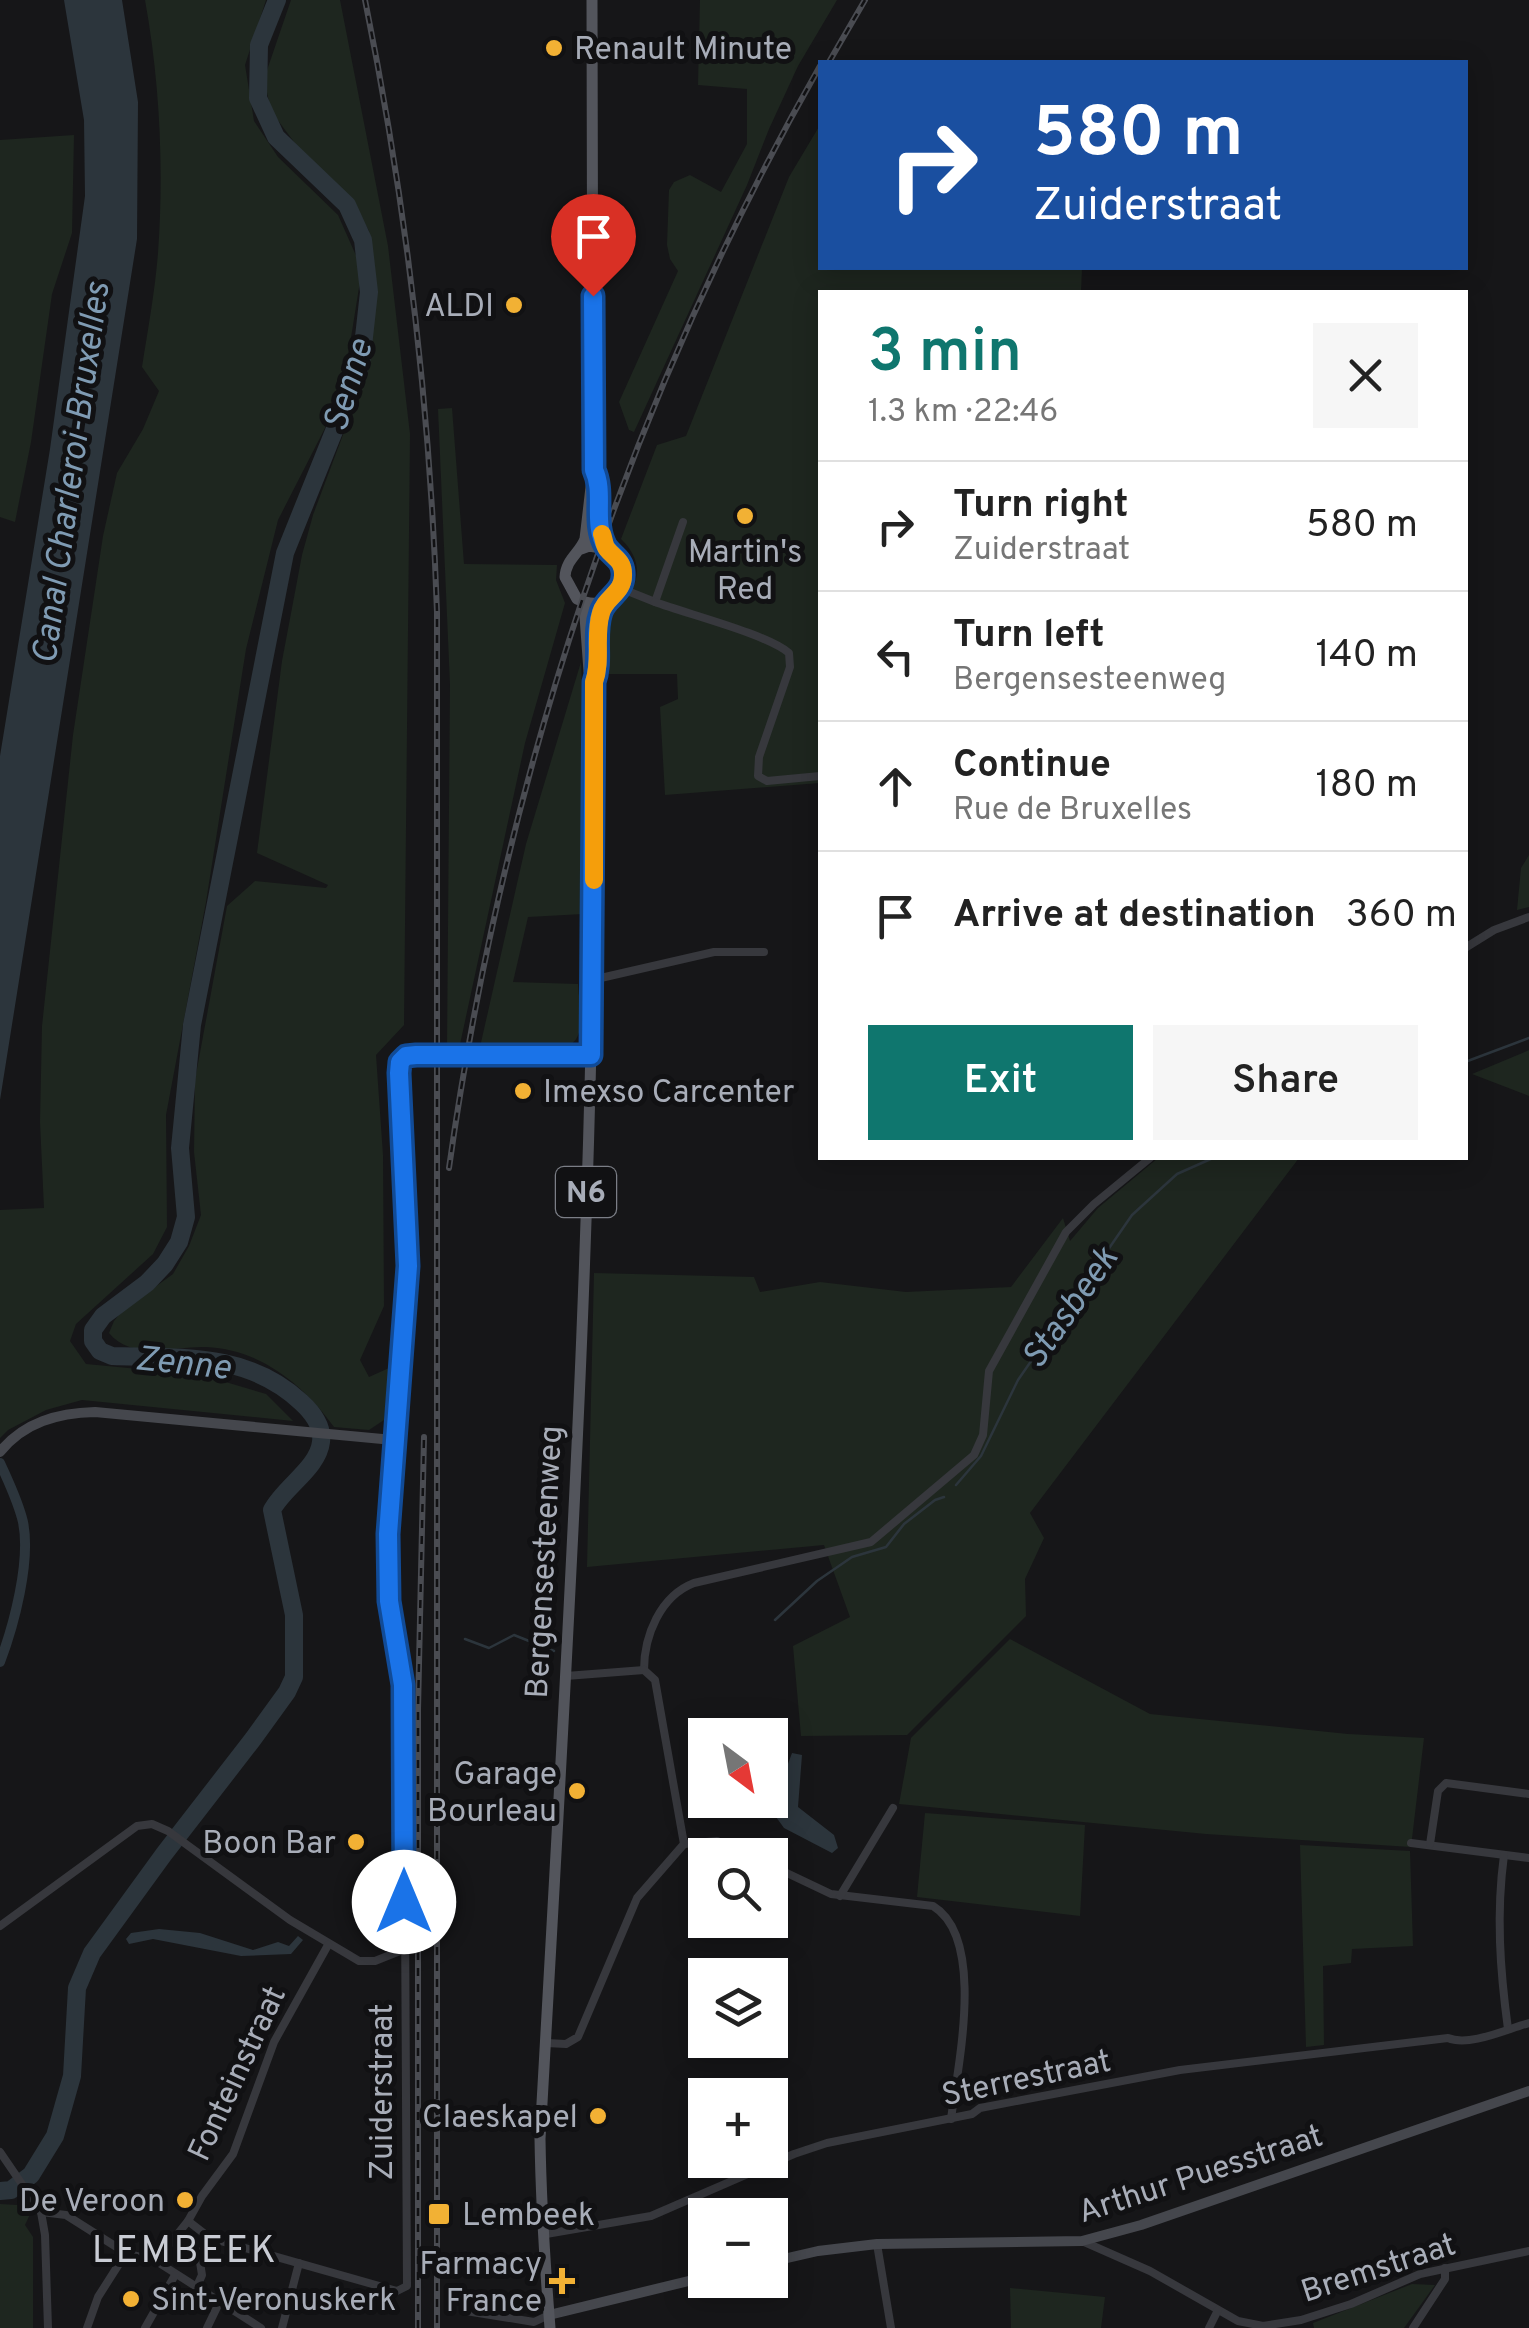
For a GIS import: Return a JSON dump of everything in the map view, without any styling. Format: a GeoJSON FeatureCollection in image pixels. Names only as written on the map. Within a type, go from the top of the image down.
{"type":"FeatureCollection","features":[{"type":"Feature","properties":{"kind":"main road"},"geometry":{"type":"LineString","coordinates":[[592,0],[594,470],[588,528],[581,549],[569,560],[565,577],[570,593],[584,602],[605,602],[620,588],[622,566],[607,549],[598,516],[599,481],[594,470]]}},
{"type":"Feature","properties":{"kind":"main road"},"geometry":{"type":"LineString","coordinates":[[581,549],[607,549]]}},
{"type":"Feature","properties":{"kind":"main road","name":"N6"},"geometry":{"type":"LineString","coordinates":[[584,602],[588,671],[594,682]]}},
{"type":"Feature","properties":{"kind":"main road","name":"N6"},"geometry":{"type":"LineString","coordinates":[[594,682],[598,672],[598,622],[605,602]]}},
{"type":"Feature","properties":{"kind":"main road","name":"Bergensesteenweg"},"geometry":{"type":"LineString","coordinates":[[549,2322],[546,2234],[539,2176],[566,1676],[591,1055],[594,682]]}},
{"type":"Feature","properties":{"kind":"street"},"geometry":{"type":"LineString","coordinates":[[655,602],[683,522]]}},
{"type":"Feature","properties":{"kind":"street"},"geometry":{"type":"LineString","coordinates":[[620,588],[780,645],[789,653],[790,667],[759,757],[758,776],[767,781],[818,776]]}},
{"type":"Feature","properties":{"kind":"street"},"geometry":{"type":"LineString","coordinates":[[1468,946],[1494,930],[1529,917]]}},
{"type":"Feature","properties":{"kind":"street"},"geometry":{"type":"LineString","coordinates":[[592,980],[714,952],[764,952]]}},
{"type":"Feature","properties":{"kind":"street","name":"Zuiderstraat"},"geometry":{"type":"LineString","coordinates":[[299,2263],[397,2290],[407,2286],[403,1685],[389,1601],[388,1534],[408,1266],[400,1062],[406,1056],[416,1055],[591,1055]]}},
{"type":"Feature","properties":{"kind":"street"},"geometry":{"type":"LineString","coordinates":[[644,1670],[644,1649],[651,1632],[662,1609],[680,1589],[871,1542],[974,1455],[983,1436],[988,1371],[1066,1232],[1148,1160]]}},
{"type":"Feature","properties":{"kind":"street"},"geometry":{"type":"LineString","coordinates":[[3,1448],[31,1426],[64,1413],[94,1412],[394,1440]]}},
{"type":"Feature","properties":{"kind":"street"},"geometry":{"type":"LineString","coordinates":[[566,1676],[644,1670],[656,1680],[684,1844]]}},
{"type":"Feature","properties":{"kind":"street"},"geometry":{"type":"LineString","coordinates":[[1430,1844],[1438,1791],[1446,1783],[1529,1794]]}},
{"type":"Feature","properties":{"kind":"street"},"geometry":{"type":"LineString","coordinates":[[840,1896],[893,1808]]}},
{"type":"Feature","properties":{"kind":"street"},"geometry":{"type":"LineString","coordinates":[[0,1926],[137,1826],[152,1824],[168,1831],[328,1945],[359,1961],[376,1961],[405,1949]]}},
{"type":"Feature","properties":{"kind":"street"},"geometry":{"type":"LineString","coordinates":[[1411,1843],[1529,1858]]}},
{"type":"Feature","properties":{"kind":"street"},"geometry":{"type":"LineString","coordinates":[[546,2043],[566,2044],[578,2036],[637,1898],[688,1844]]}},
{"type":"Feature","properties":{"kind":"street"},"geometry":{"type":"LineString","coordinates":[[1504,1855],[1498,1922],[1508,2029]]}},
{"type":"Feature","properties":{"kind":"street"},"geometry":{"type":"LineString","coordinates":[[788,1873],[840,1896],[933,1906],[947,1914],[958,1933],[966,1995],[951,2119]]}},
{"type":"Feature","properties":{"kind":"street","name":"Fonteinstraat"},"geometry":{"type":"LineString","coordinates":[[156,2262],[189,2222],[202,2196],[233,2154],[274,2042],[328,1945]]}},
{"type":"Feature","properties":{"kind":"street","name":"Sterrestraat"},"geometry":{"type":"LineString","coordinates":[[546,2234],[651,2216],[794,2154],[972,2114],[980,2108],[1180,2070],[1383,2044],[1448,2038],[1454,2042],[1529,2023]]}},
{"type":"Feature","properties":{"kind":"street","name":"Arthur Puesstraat"},"geometry":{"type":"LineString","coordinates":[[788,2258],[877,2244],[1082,2241],[1141,2226],[1529,2090]]}},
{"type":"Feature","properties":{"kind":"street"},"geometry":{"type":"LineString","coordinates":[[0,2152],[40,2212],[45,2235],[48,2328]]}},
{"type":"Feature","properties":{"kind":"street"},"geometry":{"type":"LineString","coordinates":[[40,2212],[66,2215],[126,2253],[156,2262],[261,2328]]}},
{"type":"Feature","properties":{"kind":"street"},"geometry":{"type":"LineString","coordinates":[[189,2222],[212,2239],[299,2263],[282,2328]]}},
{"type":"Feature","properties":{"kind":"street"},"geometry":{"type":"LineString","coordinates":[[197,2286],[202,2276],[200,2256],[212,2239]]}},
{"type":"Feature","properties":{"kind":"street","name":"Bremstraat"},"geometry":{"type":"LineString","coordinates":[[1082,2241],[1150,2271],[1238,2321],[1263,2326],[1301,2324],[1420,2274],[1529,2251]]}},
{"type":"Feature","properties":{"kind":"street"},"geometry":{"type":"LineString","coordinates":[[877,2244],[891,2328]]}},
{"type":"Feature","properties":{"kind":"street"},"geometry":{"type":"LineString","coordinates":[[87,2328],[98,2296],[126,2253]]}},
{"type":"Feature","properties":{"kind":"street"},"geometry":{"type":"LineString","coordinates":[[1413,2328],[1445,2278],[1445,2268]]}},
{"type":"Feature","properties":{"kind":"street"},"geometry":{"type":"LineString","coordinates":[[145,2328],[176,2275]]}},
{"type":"Feature","properties":{"kind":"street"},"geometry":{"type":"LineString","coordinates":[[466,2310],[549,2322],[688,2282]]}},
{"type":"Feature","properties":{"kind":"street"},"geometry":{"type":"LineString","coordinates":[[207,2328],[220,2301]]}},
{"type":"Feature","properties":{"kind":"street"},"geometry":{"type":"LineString","coordinates":[[1209,2328],[1218,2310]]}},
{"type":"Feature","properties":{"kind":"shaded area"},"geometry":{"type":"Polygon","coordinates":[[[145,0],[266,0],[245,65],[254,121],[278,157],[338,215],[362,269],[349,350],[325,428],[278,520],[246,649],[206,902],[166,1115],[167,1227],[153,1254],[76,1324],[70,1341],[86,1364],[202,1375],[266,1394],[293,1421],[82,1400],[46,1410],[0,1438],[0,1210],[44,1208],[40,1122],[42,1026],[73,735],[103,536],[117,473],[143,429],[159,391],[142,367],[157,267],[161,190],[157,94],[145,0]]]}},
{"type":"Feature","properties":{"kind":"shaded area"},"geometry":{"type":"Polygon","coordinates":[[[291,0],[340,0],[388,246],[410,434],[404,1025],[376,1055],[383,1155],[384,1306],[360,1360],[369,1377],[389,1368],[384,1420],[369,1430],[334,1427],[295,1384],[245,1354],[206,1347],[141,1349],[118,1342],[109,1333],[122,1311],[173,1274],[201,1215],[194,1152],[195,1080],[227,906],[255,881],[326,888],[328,885],[257,853],[282,661],[302,555],[368,368],[373,295],[369,231],[353,201],[300,150],[271,111],[264,79],[291,0]]]}},
{"type":"Feature","properties":{"kind":"shaded area"},"geometry":{"type":"Polygon","coordinates":[[[700,0],[837,0],[798,66],[634,432],[629,430],[619,402],[678,271],[667,245],[669,190],[674,182],[690,175],[721,192],[747,144],[747,89],[698,85],[700,0]]]}},
{"type":"Feature","properties":{"kind":"shaded area"},"geometry":{"type":"Polygon","coordinates":[[[818,128],[818,270],[1082,270],[1081,290],[818,290],[818,783],[665,795],[660,707],[678,699],[677,674],[608,674],[610,615],[633,588],[637,569],[630,549],[621,539],[657,445],[686,436],[789,177],[818,128]]]}},
{"type":"Feature","properties":{"kind":"shaded area"},"geometry":{"type":"Polygon","coordinates":[[[74,135],[72,233],[52,294],[15,522],[0,517],[0,140],[74,135]]]}},
{"type":"Feature","properties":{"kind":"shaded area"},"geometry":{"type":"Polygon","coordinates":[[[452,408],[464,564],[557,565],[556,580],[565,603],[525,743],[459,1049],[447,1048],[450,684],[438,409],[452,408]]]}},
{"type":"Feature","properties":{"kind":"shaded area"},"geometry":{"type":"Polygon","coordinates":[[[581,662],[586,791],[583,914],[528,917],[513,982],[578,984],[580,1029],[565,1048],[480,1047],[526,844],[581,662]]]}},
{"type":"Feature","properties":{"kind":"shaded area"},"geometry":{"type":"Polygon","coordinates":[[[1529,855],[1529,907],[1517,910],[1521,868],[1529,855]]]}},
{"type":"Feature","properties":{"kind":"shaded area"},"geometry":{"type":"Polygon","coordinates":[[[1527,1051],[1529,1096],[1472,1074],[1527,1051]]]}},
{"type":"Feature","properties":{"kind":"shaded area"},"geometry":{"type":"Polygon","coordinates":[[[1156,1160],[1297,1160],[1030,1513],[1044,1538],[1025,1579],[1026,1616],[907,1735],[801,1736],[793,1646],[850,1617],[824,1545],[587,1567],[594,1273],[754,1277],[760,1292],[820,1282],[906,1292],[1011,1287],[1063,1218],[1070,1241],[1098,1208],[1156,1160]]]}},
{"type":"Feature","properties":{"kind":"shaded area"},"geometry":{"type":"Polygon","coordinates":[[[1010,1639],[1150,1714],[1424,1738],[1411,1847],[1206,1834],[899,1804],[911,1738],[1010,1639]]]}},
{"type":"Feature","properties":{"kind":"shaded area"},"geometry":{"type":"Polygon","coordinates":[[[925,1813],[1085,1825],[1080,1916],[917,1897],[925,1813]]]}},
{"type":"Feature","properties":{"kind":"shaded area"},"geometry":{"type":"Polygon","coordinates":[[[1300,1845],[1410,1851],[1413,1946],[1352,1949],[1351,1963],[1323,1966],[1324,2045],[1306,2047],[1300,1845]]]}},
{"type":"Feature","properties":{"kind":"shaded area"},"geometry":{"type":"Polygon","coordinates":[[[23,2201],[31,2212],[25,2225],[33,2237],[33,2328],[0,2328],[0,2204],[17,2205],[23,2201]]]}},
{"type":"Feature","properties":{"kind":"shaded area"},"geometry":{"type":"Polygon","coordinates":[[[1412,2284],[1435,2285],[1404,2328],[1314,2328],[1313,2323],[1412,2284]]]}},
{"type":"Feature","properties":{"kind":"shaded area"},"geometry":{"type":"Polygon","coordinates":[[[1010,2288],[1105,2297],[1101,2328],[1011,2328],[1010,2288]]]}},
{"type":"Feature","properties":{"kind":"water","name":"Canal Charleroi-Bruxelles"},"geometry":{"type":"Polygon","coordinates":[[[64,0],[122,0],[138,102],[137,239],[0,1100],[0,756],[50,449],[85,196],[84,120],[64,0]]]}},
{"type":"Feature","properties":{"kind":"water"},"geometry":{"type":"Polygon","coordinates":[[[792,1753],[802,1755],[798,1807],[834,1835],[838,1848],[832,1853],[784,1828],[777,1818],[788,1818],[788,1764],[792,1753]]]}},
{"type":"Feature","properties":{"kind":"water"},"geometry":{"type":"Polygon","coordinates":[[[159,1929],[200,1933],[253,1950],[278,1942],[289,1946],[298,1936],[303,1940],[291,1954],[241,1956],[153,1939],[129,1944],[126,1939],[131,1933],[159,1929]]]}},
{"type":"Feature","properties":{"kind":"waterway","name":"Zenne"},"geometry":{"type":"LineString","coordinates":[[0,2191],[11,2190],[31,2175],[55,2136],[72,2076],[77,1988],[92,1953],[253,1739],[294,1677],[294,1615],[272,1510],[319,1451],[321,1436],[316,1420],[301,1402],[259,1374],[188,1358],[112,1356],[100,1351],[93,1341],[93,1330],[103,1316],[165,1264],[179,1242],[186,1217],[180,1148],[192,1025],[285,553],[361,364],[369,292],[363,240],[347,205],[276,137],[258,98],[259,45],[277,0]]}},
{"type":"Feature","properties":{"kind":"waterway","name":"Stasbeek"},"geometry":{"type":"LineString","coordinates":[[1468,1061],[1529,1038]]}},
{"type":"Feature","properties":{"kind":"waterway","name":"Stasbeek"},"geometry":{"type":"LineString","coordinates":[[956,1485],[981,1456],[1018,1380],[1132,1215],[1177,1174],[1208,1160]]}},
{"type":"Feature","properties":{"kind":"waterway"},"geometry":{"type":"LineString","coordinates":[[0,1463],[19,1507],[25,1538],[20,1593],[0,1662]]}},
{"type":"Feature","properties":{"kind":"waterway","name":"Stasbeek"},"geometry":{"type":"LineString","coordinates":[[775,1620],[817,1581],[852,1557],[886,1547],[904,1524],[944,1497]]}},
{"type":"Feature","properties":{"kind":"waterway","name":"Stasbeek"},"geometry":{"type":"LineString","coordinates":[[465,1639],[489,1648],[514,1635],[554,1651]]}},
{"type":"Feature","properties":{"kind":"railway"},"geometry":{"type":"LineString","coordinates":[[365,0],[393,152],[414,304],[429,458],[437,612],[437,2328]]}},
{"type":"Feature","properties":{"kind":"railway"},"geometry":{"type":"LineString","coordinates":[[830,60],[865,0]]}},
{"type":"Feature","properties":{"kind":"railway"},"geometry":{"type":"LineString","coordinates":[[449,1168],[473,1024],[503,881],[539,739],[582,599],[632,462],[688,327],[751,195],[818,70]]}},
{"type":"Feature","properties":{"kind":"railway"},"geometry":{"type":"LineString","coordinates":[[418,2328],[418,1710],[424,1437]]}},
{"type":"Feature","properties":{"kind":"slow traffic"},"geometry":{"type":"LineString","coordinates":[[594,880],[594,682],[598,672],[598,622],[605,602],[623,581],[622,566],[607,549],[602,534]]}},
{"type":"Feature","properties":{"kind":"place","name":"Renault Minute"},"geometry":{"type":"Point","coordinates":[554,48]}},
{"type":"Feature","properties":{"kind":"place","name":"ALDI"},"geometry":{"type":"Point","coordinates":[514,305]}},
{"type":"Feature","properties":{"kind":"place","name":"Martin's Red"},"geometry":{"type":"Point","coordinates":[745,516]}},
{"type":"Feature","properties":{"kind":"place","name":"Imexso Carcenter"},"geometry":{"type":"Point","coordinates":[523,1091]}},
{"type":"Feature","properties":{"kind":"place","name":"Garage Bourleau"},"geometry":{"type":"Point","coordinates":[577,1791]}},
{"type":"Feature","properties":{"kind":"place","name":"Boon Bar"},"geometry":{"type":"Point","coordinates":[356,1842]}},
{"type":"Feature","properties":{"kind":"place","name":"Claeskapel"},"geometry":{"type":"Point","coordinates":[598,2116]}},
{"type":"Feature","properties":{"kind":"place","name":"De Veroon"},"geometry":{"type":"Point","coordinates":[185,2200]}},
{"type":"Feature","properties":{"kind":"place","name":"Lembeek"},"geometry":{"type":"Point","coordinates":[439,2214]}},
{"type":"Feature","properties":{"kind":"place","name":"Farmacy France"},"geometry":{"type":"Point","coordinates":[562,2281]}},
{"type":"Feature","properties":{"kind":"place","name":"Sint-Veronuskerk"},"geometry":{"type":"Point","coordinates":[131,2299]}},
{"type":"Feature","properties":{"kind":"district","name":"LEMBEEK"},"geometry":{"type":"Point","coordinates":[185,2249]}},
{"type":"Feature","properties":{"kind":"route"},"geometry":{"type":"LineString","coordinates":[[404,1902],[403,1685],[389,1601],[388,1534],[408,1266],[400,1062],[406,1056],[416,1055],[591,1055],[594,682],[598,672],[598,622],[605,602],[623,581],[622,566],[607,549],[598,516],[593,296]]}},
{"type":"Feature","properties":{"kind":"water label","name":"Senne"},"geometry":{"type":"Point","coordinates":[347,385]}}]}
